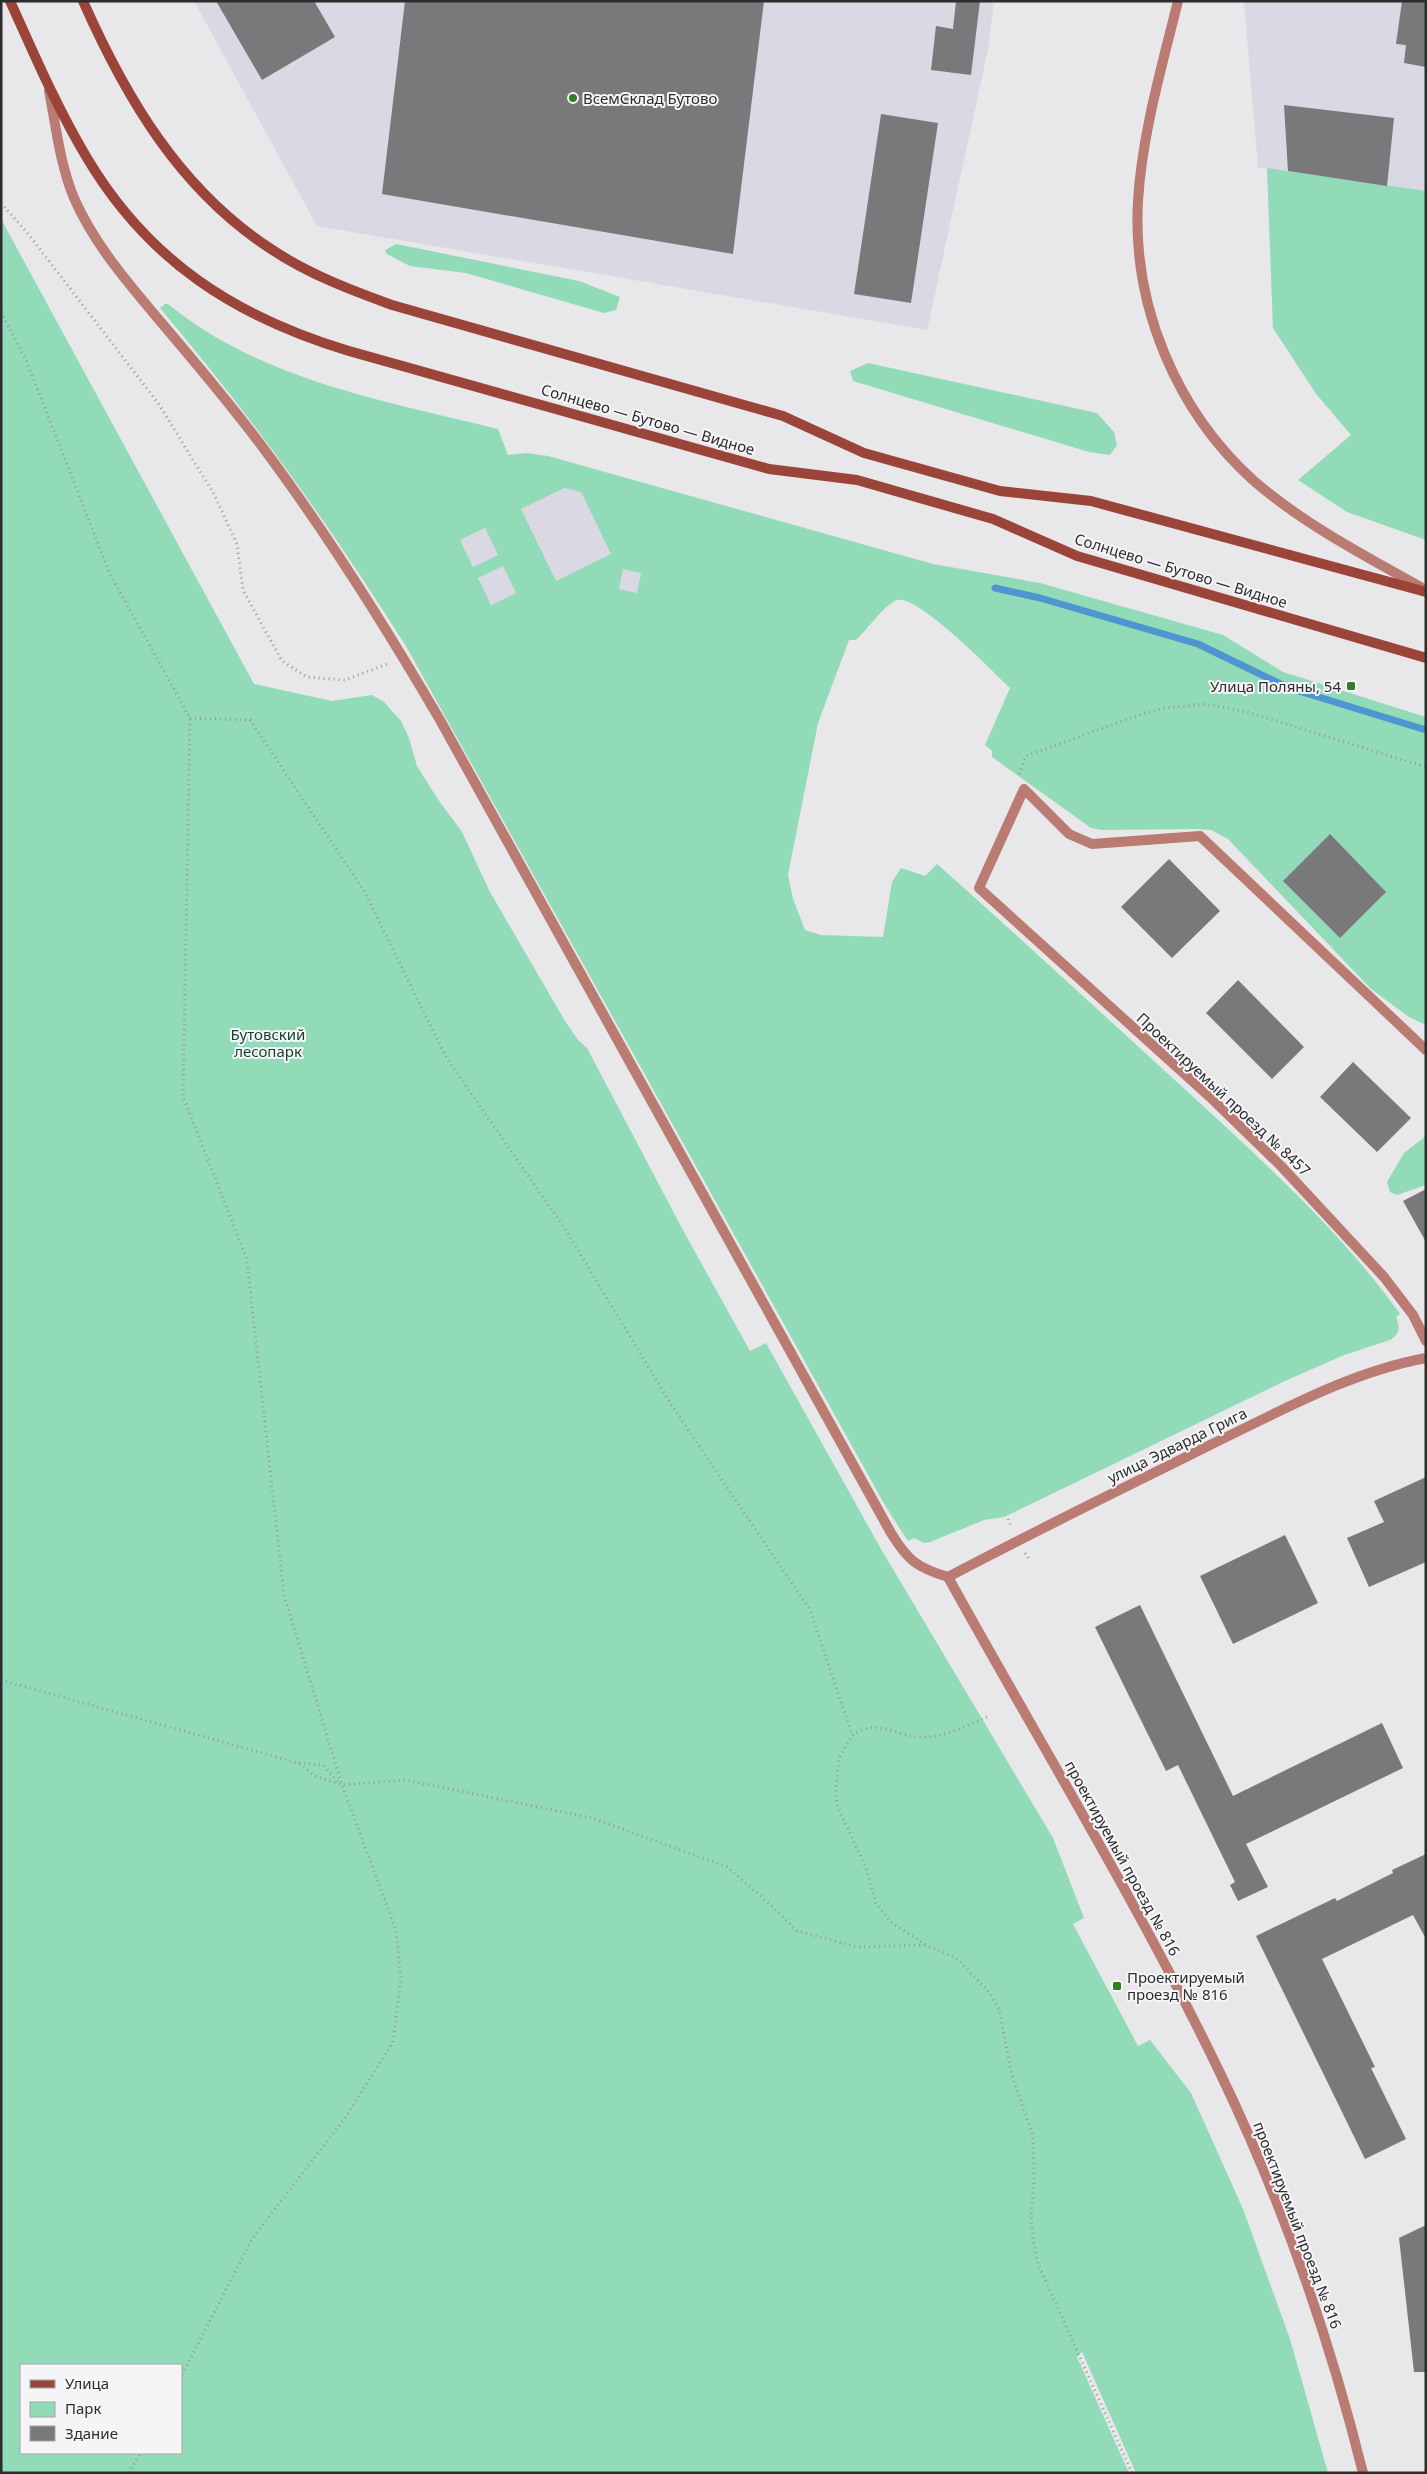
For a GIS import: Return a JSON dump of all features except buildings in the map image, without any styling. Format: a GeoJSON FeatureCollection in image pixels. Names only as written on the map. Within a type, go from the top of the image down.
{"type":"FeatureCollection","features":[{"type":"Feature","properties":{"kind":"main road","name":"Солнцево — Бутово — Видное"},"geometry":{"type":"LineString","coordinates":[[10,1],[47,81],[88,160],[143,231],[191,276],[217,295],[288,330],[349,351],[769,469],[857,480],[993,519],[1077,556],[1426,658]]}},
{"type":"Feature","properties":{"kind":"main road"},"geometry":{"type":"LineString","coordinates":[[83,1],[109,58],[132,100],[178,166],[221,211],[245,231],[279,254],[330,280],[392,305],[783,416],[864,453],[1000,491],[1091,501],[1426,591]]}},
{"type":"Feature","properties":{"kind":"street"},"geometry":{"type":"LineString","coordinates":[[1178,1],[1140,176],[1138,202],[1138,230],[1144,286],[1153,321],[1166,357],[1180,386],[1208,429],[1254,480],[1313,524],[1426,591]]}},
{"type":"Feature","properties":{"kind":"street"},"geometry":{"type":"LineString","coordinates":[[47,81],[66,174],[73,196],[85,220],[117,268],[258,441],[321,527],[370,602],[440,720],[793,1359],[899,1545],[917,1565],[948,1577]]}},
{"type":"Feature","properties":{"kind":"street"},"geometry":{"type":"LineString","coordinates":[[1024,789],[1069,834],[1092,844],[1200,836],[1426,1050]]}},
{"type":"Feature","properties":{"kind":"street","name":"Проектируемый проезд № 8457"},"geometry":{"type":"LineString","coordinates":[[1024,789],[979,888],[1210,1097],[1281,1166],[1384,1277],[1413,1315],[1426,1341]]}},
{"type":"Feature","properties":{"kind":"street","name":"улица Эдварда Грига"},"geometry":{"type":"LineString","coordinates":[[948,1577],[1032,1532],[1322,1391],[1378,1370],[1426,1358]]}},
{"type":"Feature","properties":{"kind":"street","name":"проектируемый проезд № 816"},"geometry":{"type":"LineString","coordinates":[[948,1577],[1098,1842],[1221,2074],[1275,2200],[1315,2307],[1334,2362],[1363,2473]]}},
{"type":"Feature","properties":{"kind":"path"},"geometry":{"type":"LineString","coordinates":[[1,203],[29,235],[158,403],[214,494],[237,544],[243,590],[282,661],[307,676],[345,680],[393,662]]}},
{"type":"Feature","properties":{"kind":"path"},"geometry":{"type":"LineString","coordinates":[[1,312],[26,360],[110,574],[190,718],[183,1096],[247,1260],[284,1595],[342,1785],[396,1930],[400,1979],[393,2042],[345,2118],[252,2239],[182,2375]]}},
{"type":"Feature","properties":{"kind":"path"},"geometry":{"type":"LineString","coordinates":[[1024,789],[1018,772],[1026,756],[1142,714],[1165,708],[1195,705],[1240,710],[1426,768]]}},
{"type":"Feature","properties":{"kind":"path"},"geometry":{"type":"LineString","coordinates":[[190,718],[250,720],[364,891],[446,1057],[565,1229],[672,1406],[810,1610],[852,1735]]}},
{"type":"Feature","properties":{"kind":"path"},"geometry":{"type":"LineString","coordinates":[[1,1680],[298,1763],[323,1765],[342,1785]]}},
{"type":"Feature","properties":{"kind":"path"},"geometry":{"type":"LineString","coordinates":[[988,1717],[952,1732],[921,1738],[901,1735],[880,1728],[870,1728],[852,1735],[839,1758],[837,1805],[866,1868],[876,1903],[892,1923],[926,1945],[956,1958],[989,1992],[999,2009],[1012,2076],[1032,2136],[1034,2180],[1031,2213],[1033,2240],[1038,2264],[1132,2473]]}},
{"type":"Feature","properties":{"kind":"path"},"geometry":{"type":"LineString","coordinates":[[298,1763],[317,1777],[342,1785],[406,1780],[592,1818],[727,1867],[772,1905],[797,1931],[858,1947],[926,1945]]}},
{"type":"Feature","properties":{"kind":"path"},"geometry":{"type":"LineString","coordinates":[[129,2473],[139,2454]]}},
{"type":"Feature","properties":{"kind":"shaded area"},"geometry":{"type":"Polygon","coordinates":[[[194,1],[994,1],[988,50],[927,330],[317,226],[194,1]]]}},
{"type":"Feature","properties":{"kind":"shaded area"},"geometry":{"type":"Polygon","coordinates":[[[1244,1],[1426,1],[1426,451],[1317,395],[1273,328],[1267,168],[1258,168],[1244,1]]]}},
{"type":"Feature","properties":{"kind":"shaded area"},"geometry":{"type":"Polygon","coordinates":[[[564,488],[581,492],[612,554],[556,582],[520,509],[564,488]]]}},
{"type":"Feature","properties":{"kind":"shaded area"},"geometry":{"type":"Polygon","coordinates":[[[485,528],[498,555],[473,567],[460,540],[485,528]]]}},
{"type":"Feature","properties":{"kind":"shaded area"},"geometry":{"type":"Polygon","coordinates":[[[503,565],[516,593],[491,605],[478,578],[503,565]]]}},
{"type":"Feature","properties":{"kind":"shaded area"},"geometry":{"type":"Polygon","coordinates":[[[623,569],[642,572],[637,593],[619,589],[623,569]]]}},
{"type":"Feature","properties":{"kind":"green space"},"geometry":{"type":"Polygon","coordinates":[[[1267,168],[1426,191],[1426,540],[1347,512],[1298,480],[1351,435],[1317,395],[1273,328],[1267,168]]]}},
{"type":"Feature","properties":{"kind":"green space","name":"Бутовский лесопарк"},"geometry":{"type":"Polygon","coordinates":[[[1,219],[254,684],[332,701],[372,695],[384,702],[401,721],[409,738],[417,766],[437,798],[462,832],[490,892],[565,1021],[578,1040],[587,1048],[684,1232],[750,1351],[766,1343],[881,1549],[1053,1838],[1084,1918],[1073,1924],[1138,2046],[1150,2040],[1191,2093],[1243,2209],[1290,2339],[1328,2473],[1136,2473],[1082,2352],[1077,2357],[1129,2473],[1,2473],[1,219]]]}},
{"type":"Feature","properties":{"kind":"green space"},"geometry":{"type":"Polygon","coordinates":[[[396,244],[579,281],[620,297],[616,310],[604,313],[466,273],[410,266],[387,254],[385,250],[396,244]]]}},
{"type":"Feature","properties":{"kind":"green space"},"geometry":{"type":"Polygon","coordinates":[[[168,304],[204,330],[243,352],[283,370],[368,397],[498,429],[508,455],[526,453],[548,456],[933,564],[1040,583],[1223,635],[1283,672],[1426,717],[1426,1025],[1409,1017],[1371,989],[1228,839],[1211,830],[1102,830],[1091,828],[992,757],[992,751],[985,745],[1010,688],[938,621],[907,602],[897,600],[892,602],[856,640],[849,640],[818,723],[788,875],[793,899],[805,930],[821,935],[883,937],[892,882],[901,868],[925,876],[937,864],[1237,1137],[1295,1193],[1350,1251],[1400,1314],[1396,1317],[1398,1327],[1396,1335],[1390,1340],[1344,1355],[1285,1381],[1004,1517],[984,1520],[930,1542],[924,1543],[914,1538],[908,1541],[886,1507],[407,648],[350,559],[290,474],[160,308],[168,304]],[[564,488],[521,509],[556,581],[611,554],[581,492],[564,488]],[[485,528],[460,540],[473,567],[498,555],[485,528]],[[503,566],[478,578],[491,605],[516,593],[503,566]],[[623,569],[619,589],[637,593],[641,573],[623,569]]]}},
{"type":"Feature","properties":{"kind":"green space"},"geometry":{"type":"Polygon","coordinates":[[[868,363],[1097,413],[1114,432],[1117,445],[1110,455],[1089,452],[853,381],[850,371],[868,363]]]}},
{"type":"Feature","properties":{"kind":"green space"},"geometry":{"type":"Polygon","coordinates":[[[1426,1136],[1426,1185],[1397,1195],[1390,1192],[1387,1182],[1404,1153],[1426,1136]]]}},
{"type":"Feature","properties":{"kind":"waterway"},"geometry":{"type":"LineString","coordinates":[[995,588],[1040,598],[1198,644],[1289,688],[1426,730]]}},
{"type":"Feature","properties":{"kind":"place","name":"ВсемСклад Бутово"},"geometry":{"type":"Point","coordinates":[573,98]}},
{"type":"Feature","properties":{"kind":"place","name":"Улица Поляны, 54"},"geometry":{"type":"Point","coordinates":[1351,686]}},
{"type":"Feature","properties":{"kind":"place","name":"Проектируемый проезд № 816"},"geometry":{"type":"Point","coordinates":[1117,1986]}}]}
